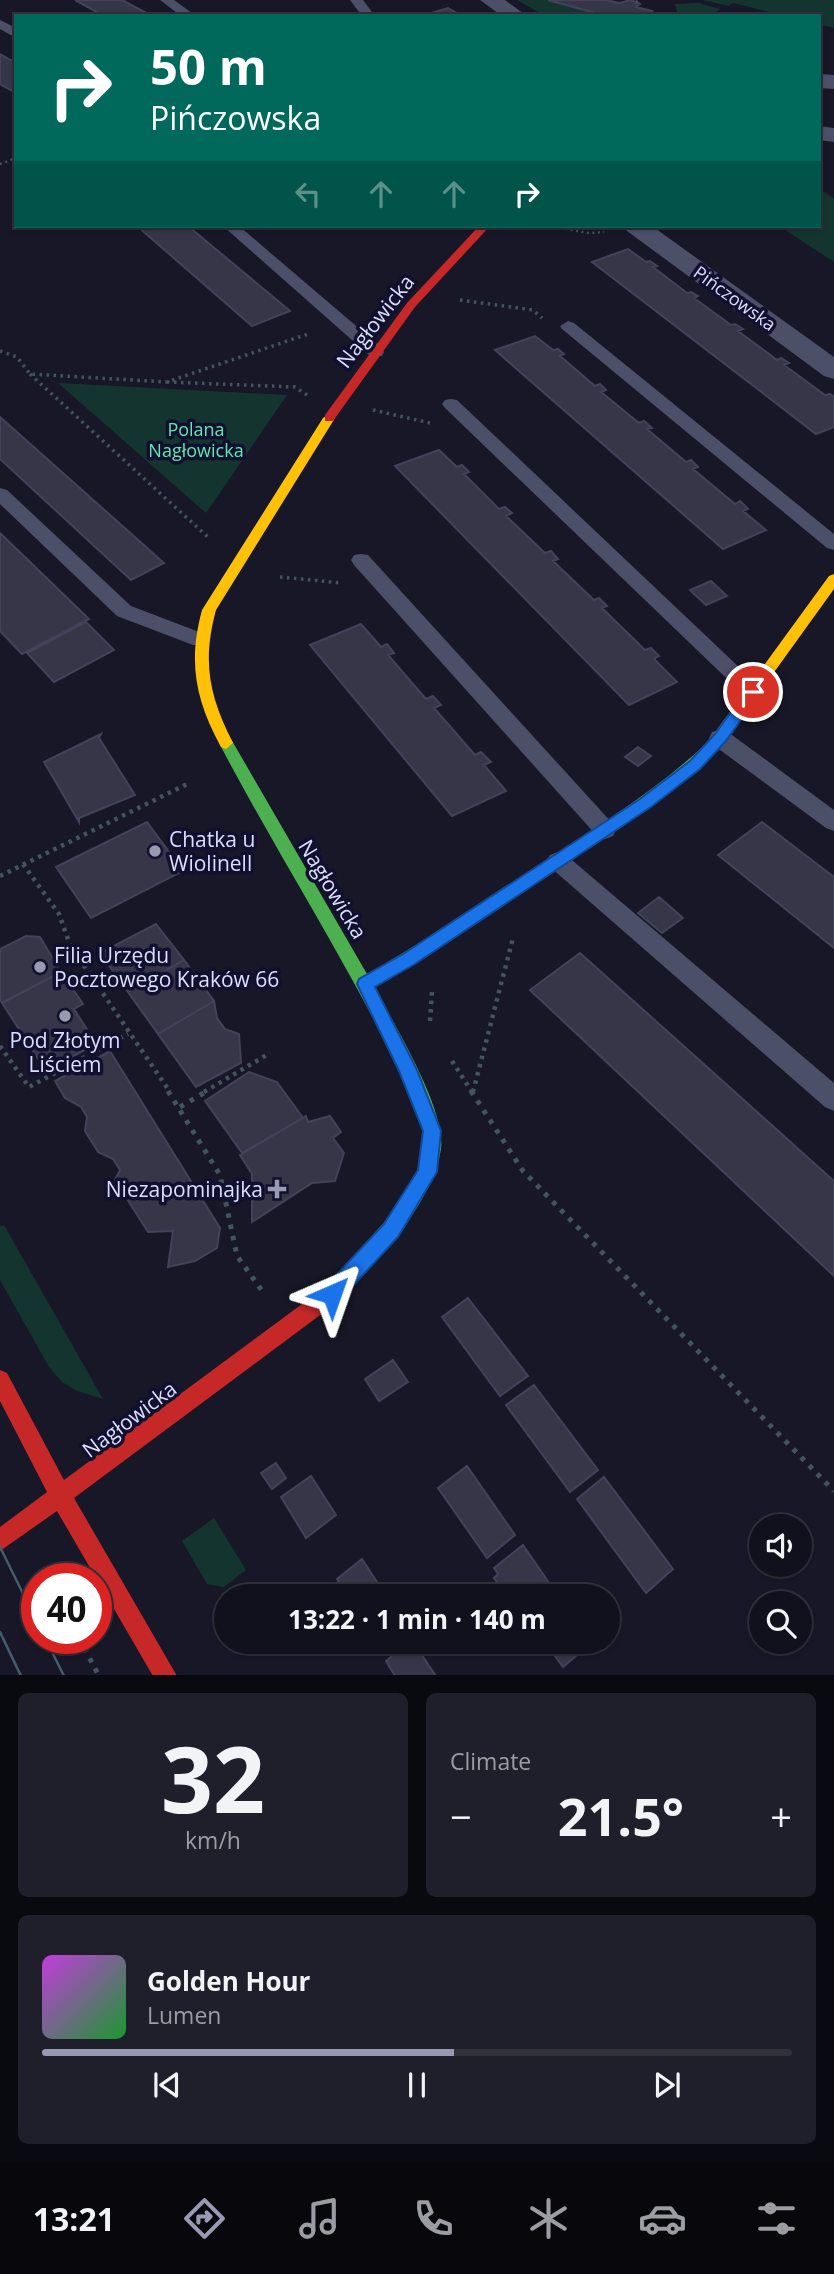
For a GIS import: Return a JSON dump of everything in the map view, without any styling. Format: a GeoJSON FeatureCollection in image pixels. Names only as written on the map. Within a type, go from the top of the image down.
{"type":"FeatureCollection","features":[{"type":"Feature","properties":{"kind":"street"},"geometry":{"type":"LineString","coordinates":[[490,0],[514,14]]}},
{"type":"Feature","properties":{"kind":"street","name":"Nagłowicka"},"geometry":{"type":"LineString","coordinates":[[0,1540],[332,1294],[391,1231],[427,1172],[432,1131],[408,1070],[365,984],[252,794],[222,736],[203,692],[200,640],[209,610],[226,580],[339,402],[411,304],[475,228]]}},
{"type":"Feature","properties":{"kind":"street","name":"Pińczowska"},"geometry":{"type":"LineString","coordinates":[[639,228],[834,370]]}},
{"type":"Feature","properties":{"kind":"street"},"geometry":{"type":"LineString","coordinates":[[365,984],[409,959],[605,830],[695,765],[720,738],[753,692],[826,606],[834,579]]}},
{"type":"Feature","properties":{"kind":"street"},"geometry":{"type":"LineString","coordinates":[[0,1380],[61,1496],[166,1675]]}},
{"type":"Feature","properties":{"kind":"lane"},"geometry":{"type":"LineString","coordinates":[[166,0],[187,14]]}},
{"type":"Feature","properties":{"kind":"lane"},"geometry":{"type":"LineString","coordinates":[[356,0],[367,14]]}},
{"type":"Feature","properties":{"kind":"lane"},"geometry":{"type":"LineString","coordinates":[[232,228],[376,352]]}},
{"type":"Feature","properties":{"kind":"lane"},"geometry":{"type":"LineString","coordinates":[[568,326],[834,544]]}},
{"type":"Feature","properties":{"kind":"lane"},"geometry":{"type":"LineString","coordinates":[[451,404],[753,692]]}},
{"type":"Feature","properties":{"kind":"lane"},"geometry":{"type":"LineString","coordinates":[[0,494],[124,611],[200,640]]}},
{"type":"Feature","properties":{"kind":"lane"},"geometry":{"type":"LineString","coordinates":[[361,561],[605,830]]}},
{"type":"Feature","properties":{"kind":"lane"},"geometry":{"type":"LineString","coordinates":[[720,738],[834,822]]}},
{"type":"Feature","properties":{"kind":"lane"},"geometry":{"type":"LineString","coordinates":[[558,861],[834,1099]]}},
{"type":"Feature","properties":{"kind":"path"},"geometry":{"type":"LineString","coordinates":[[167,382],[342,322]]}},
{"type":"Feature","properties":{"kind":"path"},"geometry":{"type":"LineString","coordinates":[[0,351],[17,358],[30,374],[211,541],[219,530]]}},
{"type":"Feature","properties":{"kind":"path"},"geometry":{"type":"LineString","coordinates":[[30,374],[295,387],[306,395],[432,423]]}},
{"type":"Feature","properties":{"kind":"path"},"geometry":{"type":"LineString","coordinates":[[306,395],[313,384]]}},
{"type":"Feature","properties":{"kind":"path"},"geometry":{"type":"LineString","coordinates":[[0,876],[187,784]]}},
{"type":"Feature","properties":{"kind":"path"},"geometry":{"type":"LineString","coordinates":[[23,864],[59,914],[70,945],[180,1107],[220,1175],[237,1256],[265,1294]]}},
{"type":"Feature","properties":{"kind":"path"},"geometry":{"type":"LineString","coordinates":[[472,1093],[514,933]]}},
{"type":"Feature","properties":{"kind":"path"},"geometry":{"type":"LineString","coordinates":[[429,1026],[431,993],[437,983]]}},
{"type":"Feature","properties":{"kind":"path"},"geometry":{"type":"LineString","coordinates":[[0,1046],[29,1087],[128,1034]]}},
{"type":"Feature","properties":{"kind":"path"},"geometry":{"type":"LineString","coordinates":[[180,1107],[270,1053]]}},
{"type":"Feature","properties":{"kind":"path"},"geometry":{"type":"LineString","coordinates":[[451,1059],[523,1171],[554,1206],[834,1491]]}},
{"type":"Feature","properties":{"kind":"path"},"geometry":{"type":"LineString","coordinates":[[88,1654],[99,1675]]}},
{"type":"Feature","properties":{"kind":"green space"},"geometry":{"type":"Polygon","coordinates":[[[517,0],[548,0],[599,14],[542,14],[517,0]]]}},
{"type":"Feature","properties":{"kind":"green space"},"geometry":{"type":"Polygon","coordinates":[[[703,0],[834,0],[834,28],[821,25],[821,14],[777,14],[733,3],[728,6],[703,0]]]}},
{"type":"Feature","properties":{"kind":"green space"},"geometry":{"type":"Polygon","coordinates":[[[699,3],[720,9],[714,14],[678,14],[675,4],[699,3]]]}},
{"type":"Feature","properties":{"kind":"green space"},"geometry":{"type":"Polygon","coordinates":[[[821,190],[834,198],[834,262],[782,228],[821,228],[821,190]]]}},
{"type":"Feature","properties":{"kind":"green space","name":"Polana Nagłowicka"},"geometry":{"type":"Polygon","coordinates":[[[58,383],[287,395],[206,513],[58,383]]]}},
{"type":"Feature","properties":{"kind":"green space"},"geometry":{"type":"Polygon","coordinates":[[[4,1225],[103,1399],[77,1391],[62,1382],[49,1367],[0,1280],[0,1226],[4,1225]]]}},
{"type":"Feature","properties":{"kind":"green space"},"geometry":{"type":"Polygon","coordinates":[[[214,1518],[246,1570],[228,1584],[207,1584],[182,1541],[214,1518]]]}},
{"type":"Feature","properties":{"kind":"building"},"geometry":{"type":"Polygon","coordinates":[[[75,0],[122,0],[148,14],[100,14],[75,0]]]}},
{"type":"Feature","properties":{"kind":"building"},"geometry":{"type":"Polygon","coordinates":[[[548,0],[606,0],[619,3],[631,0],[640,4],[636,7],[652,11],[648,14],[599,14],[548,0]]]}},
{"type":"Feature","properties":{"kind":"building"},"geometry":{"type":"Polygon","coordinates":[[[448,8],[458,14],[433,14],[448,8]]]}},
{"type":"Feature","properties":{"kind":"building"},"geometry":{"type":"Polygon","coordinates":[[[0,54],[14,62],[14,92],[0,84],[0,54]]]}},
{"type":"Feature","properties":{"kind":"building"},"geometry":{"type":"Polygon","coordinates":[[[139,228],[190,228],[290,311],[252,326],[139,228]]]}},
{"type":"Feature","properties":{"kind":"building"},"geometry":{"type":"Polygon","coordinates":[[[628,249],[646,262],[650,261],[657,266],[653,267],[687,293],[698,296],[694,298],[731,325],[735,324],[743,329],[738,331],[777,360],[781,358],[789,363],[784,365],[825,395],[834,397],[834,427],[816,434],[592,262],[628,249]]]}},
{"type":"Feature","properties":{"kind":"building"},"geometry":{"type":"Polygon","coordinates":[[[535,336],[553,350],[558,349],[564,354],[560,356],[595,386],[600,384],[606,390],[601,392],[639,423],[644,421],[652,428],[647,429],[686,462],[691,460],[698,467],[693,469],[735,504],[740,501],[748,509],[743,511],[766,530],[723,549],[495,350],[535,336]]]}},
{"type":"Feature","properties":{"kind":"building"},"geometry":{"type":"Polygon","coordinates":[[[0,417],[164,563],[131,580],[0,459],[0,417]]]}},
{"type":"Feature","properties":{"kind":"building"},"geometry":{"type":"Polygon","coordinates":[[[439,450],[457,467],[462,465],[469,472],[464,474],[499,509],[505,507],[512,513],[506,516],[545,553],[551,551],[558,559],[553,561],[594,600],[599,598],[607,606],[602,608],[645,650],[651,648],[659,656],[654,659],[677,682],[629,705],[395,466],[439,450]]]}},
{"type":"Feature","properties":{"kind":"building"},"geometry":{"type":"Polygon","coordinates":[[[0,533],[89,619],[22,654],[0,631],[0,533]]]}},
{"type":"Feature","properties":{"kind":"building"},"geometry":{"type":"Polygon","coordinates":[[[711,581],[727,596],[706,605],[690,590],[711,581]]]}},
{"type":"Feature","properties":{"kind":"building"},"geometry":{"type":"Polygon","coordinates":[[[86,622],[114,650],[54,682],[27,653],[86,622]]]}},
{"type":"Feature","properties":{"kind":"building"},"geometry":{"type":"Polygon","coordinates":[[[361,624],[381,647],[387,644],[394,653],[388,655],[426,699],[433,696],[441,705],[434,708],[475,755],[481,752],[491,762],[484,765],[506,791],[452,816],[310,645],[361,624]]]}},
{"type":"Feature","properties":{"kind":"building"},"geometry":{"type":"Polygon","coordinates":[[[101,734],[99,738],[135,795],[79,818],[79,822],[44,762],[101,734]]]}},
{"type":"Feature","properties":{"kind":"building"},"geometry":{"type":"Polygon","coordinates":[[[638,747],[651,756],[638,766],[625,757],[638,747]]]}},
{"type":"Feature","properties":{"kind":"building"},"geometry":{"type":"Polygon","coordinates":[[[147,822],[183,871],[91,918],[56,867],[147,822]]]}},
{"type":"Feature","properties":{"kind":"building"},"geometry":{"type":"Polygon","coordinates":[[[762,822],[834,877],[834,948],[718,855],[762,822]]]}},
{"type":"Feature","properties":{"kind":"building"},"geometry":{"type":"Polygon","coordinates":[[[659,897],[683,918],[662,933],[638,913],[659,897]]]}},
{"type":"Feature","properties":{"kind":"building"},"geometry":{"type":"Polygon","coordinates":[[[156,924],[184,960],[128,992],[100,953],[156,924]]]}},
{"type":"Feature","properties":{"kind":"building"},"geometry":{"type":"Polygon","coordinates":[[[26,936],[40,937],[61,972],[2,1003],[0,949],[26,936]]]}},
{"type":"Feature","properties":{"kind":"building"},"geometry":{"type":"Polygon","coordinates":[[[580,953],[834,1181],[834,1276],[530,990],[580,953]]]}},
{"type":"Feature","properties":{"kind":"building"},"geometry":{"type":"Polygon","coordinates":[[[184,960],[214,1001],[158,1034],[128,992],[184,960]]]}},
{"type":"Feature","properties":{"kind":"building"},"geometry":{"type":"Polygon","coordinates":[[[61,972],[83,1004],[74,1009],[96,1044],[46,1071],[2,1003],[61,972]]]}},
{"type":"Feature","properties":{"kind":"building"},"geometry":{"type":"Polygon","coordinates":[[[214,1001],[217,1018],[225,1029],[239,1034],[241,1063],[196,1087],[158,1034],[214,1001]]]}},
{"type":"Feature","properties":{"kind":"building"},"geometry":{"type":"Polygon","coordinates":[[[110,1051],[220,1228],[217,1248],[195,1261],[168,1267],[173,1231],[148,1232],[115,1180],[120,1170],[113,1159],[98,1152],[85,1131],[87,1117],[81,1107],[65,1098],[55,1081],[110,1051]]]}},
{"type":"Feature","properties":{"kind":"building"},"geometry":{"type":"Polygon","coordinates":[[[249,1072],[277,1082],[303,1118],[242,1153],[205,1101],[249,1072]]]}},
{"type":"Feature","properties":{"kind":"building"},"geometry":{"type":"Polygon","coordinates":[[[306,1116],[308,1122],[330,1116],[341,1132],[333,1138],[344,1153],[335,1181],[312,1183],[252,1222],[252,1174],[240,1155],[306,1116]]]}},
{"type":"Feature","properties":{"kind":"building"},"geometry":{"type":"Polygon","coordinates":[[[468,1298],[528,1376],[500,1396],[442,1317],[468,1298]]]}},
{"type":"Feature","properties":{"kind":"building"},"geometry":{"type":"Polygon","coordinates":[[[393,1360],[408,1382],[379,1401],[365,1379],[393,1360]]]}},
{"type":"Feature","properties":{"kind":"building"},"geometry":{"type":"Polygon","coordinates":[[[534,1385],[598,1470],[570,1492],[506,1405],[534,1385]]]}},
{"type":"Feature","properties":{"kind":"building"},"geometry":{"type":"Polygon","coordinates":[[[276,1463],[286,1478],[272,1489],[261,1473],[276,1463]]]}},
{"type":"Feature","properties":{"kind":"building"},"geometry":{"type":"Polygon","coordinates":[[[467,1466],[515,1535],[487,1558],[438,1488],[467,1466]]]}},
{"type":"Feature","properties":{"kind":"building"},"geometry":{"type":"Polygon","coordinates":[[[311,1476],[336,1515],[306,1538],[281,1497],[311,1476]]]}},
{"type":"Feature","properties":{"kind":"building"},"geometry":{"type":"Polygon","coordinates":[[[604,1477],[673,1569],[646,1593],[577,1499],[604,1477]]]}},
{"type":"Feature","properties":{"kind":"building"},"geometry":{"type":"Polygon","coordinates":[[[523,1545],[550,1584],[498,1584],[494,1578],[498,1574],[494,1568],[523,1545]]]}},
{"type":"Feature","properties":{"kind":"building"},"geometry":{"type":"Polygon","coordinates":[[[362,1559],[378,1584],[340,1584],[337,1579],[362,1559]]]}},
{"type":"Feature","properties":{"kind":"building"},"geometry":{"type":"Polygon","coordinates":[[[394,1654],[421,1654],[435,1675],[394,1675],[386,1661],[394,1654]]]}},
{"type":"Feature","properties":{"kind":"building"},"geometry":{"type":"Polygon","coordinates":[[[554,1654],[578,1654],[563,1667],[554,1654]]]}},
{"type":"Feature","properties":{"kind":"tram line"},"geometry":{"type":"LineString","coordinates":[[0,1547],[21,1590]]}},
{"type":"Feature","properties":{"kind":"tram line"},"geometry":{"type":"LineString","coordinates":[[0,1632],[21,1675]]}},
{"type":"Feature","properties":{"kind":"tram line"},"geometry":{"type":"LineString","coordinates":[[53,1654],[64,1675]]}},
{"type":"Feature","properties":{"kind":"traffic: fast"},"geometry":{"type":"LineString","coordinates":[[226,743],[375,1006],[422,1100],[430,1123],[432,1148],[421,1182],[402,1214],[368,1255]]}},
{"type":"Feature","properties":{"kind":"traffic: fast"},"geometry":{"type":"LineString","coordinates":[[365,984],[637,809],[713,746]]}},
{"type":"Feature","properties":{"kind":"traffic: slow"},"geometry":{"type":"LineString","coordinates":[[226,743],[205,694],[202,678],[201,646],[209,610],[329,418]]}},
{"type":"Feature","properties":{"kind":"traffic: slow"},"geometry":{"type":"LineString","coordinates":[[713,746],[834,579]]}},
{"type":"Feature","properties":{"kind":"traffic: jam"},"geometry":{"type":"LineString","coordinates":[[329,418],[411,305],[483,228]]}},
{"type":"Feature","properties":{"kind":"traffic: jam"},"geometry":{"type":"LineString","coordinates":[[0,1540],[332,1294],[368,1255]]}},
{"type":"Feature","properties":{"kind":"traffic: jam"},"geometry":{"type":"LineString","coordinates":[[0,1380],[61,1496],[165,1675]]}},
{"type":"Feature","properties":{"kind":"place","name":"Chatka u Wiolinell"},"geometry":{"type":"Point","coordinates":[155,851]}},
{"type":"Feature","properties":{"kind":"place","name":"Filia Urzędu Pocztowego Kraków 66"},"geometry":{"type":"Point","coordinates":[40,967]}},
{"type":"Feature","properties":{"kind":"place","name":"Pod Złotym Liściem"},"geometry":{"type":"Point","coordinates":[65,1016]}},
{"type":"Feature","properties":{"kind":"place","name":"Niezapominajka"},"geometry":{"type":"Point","coordinates":[277,1189]}},
{"type":"Feature","properties":{"kind":"route"},"geometry":{"type":"LineString","coordinates":[[332,1294],[391,1231],[427,1172],[432,1131],[408,1070],[365,984],[409,959],[645,803],[695,765],[720,738],[753,692]]}}]}
